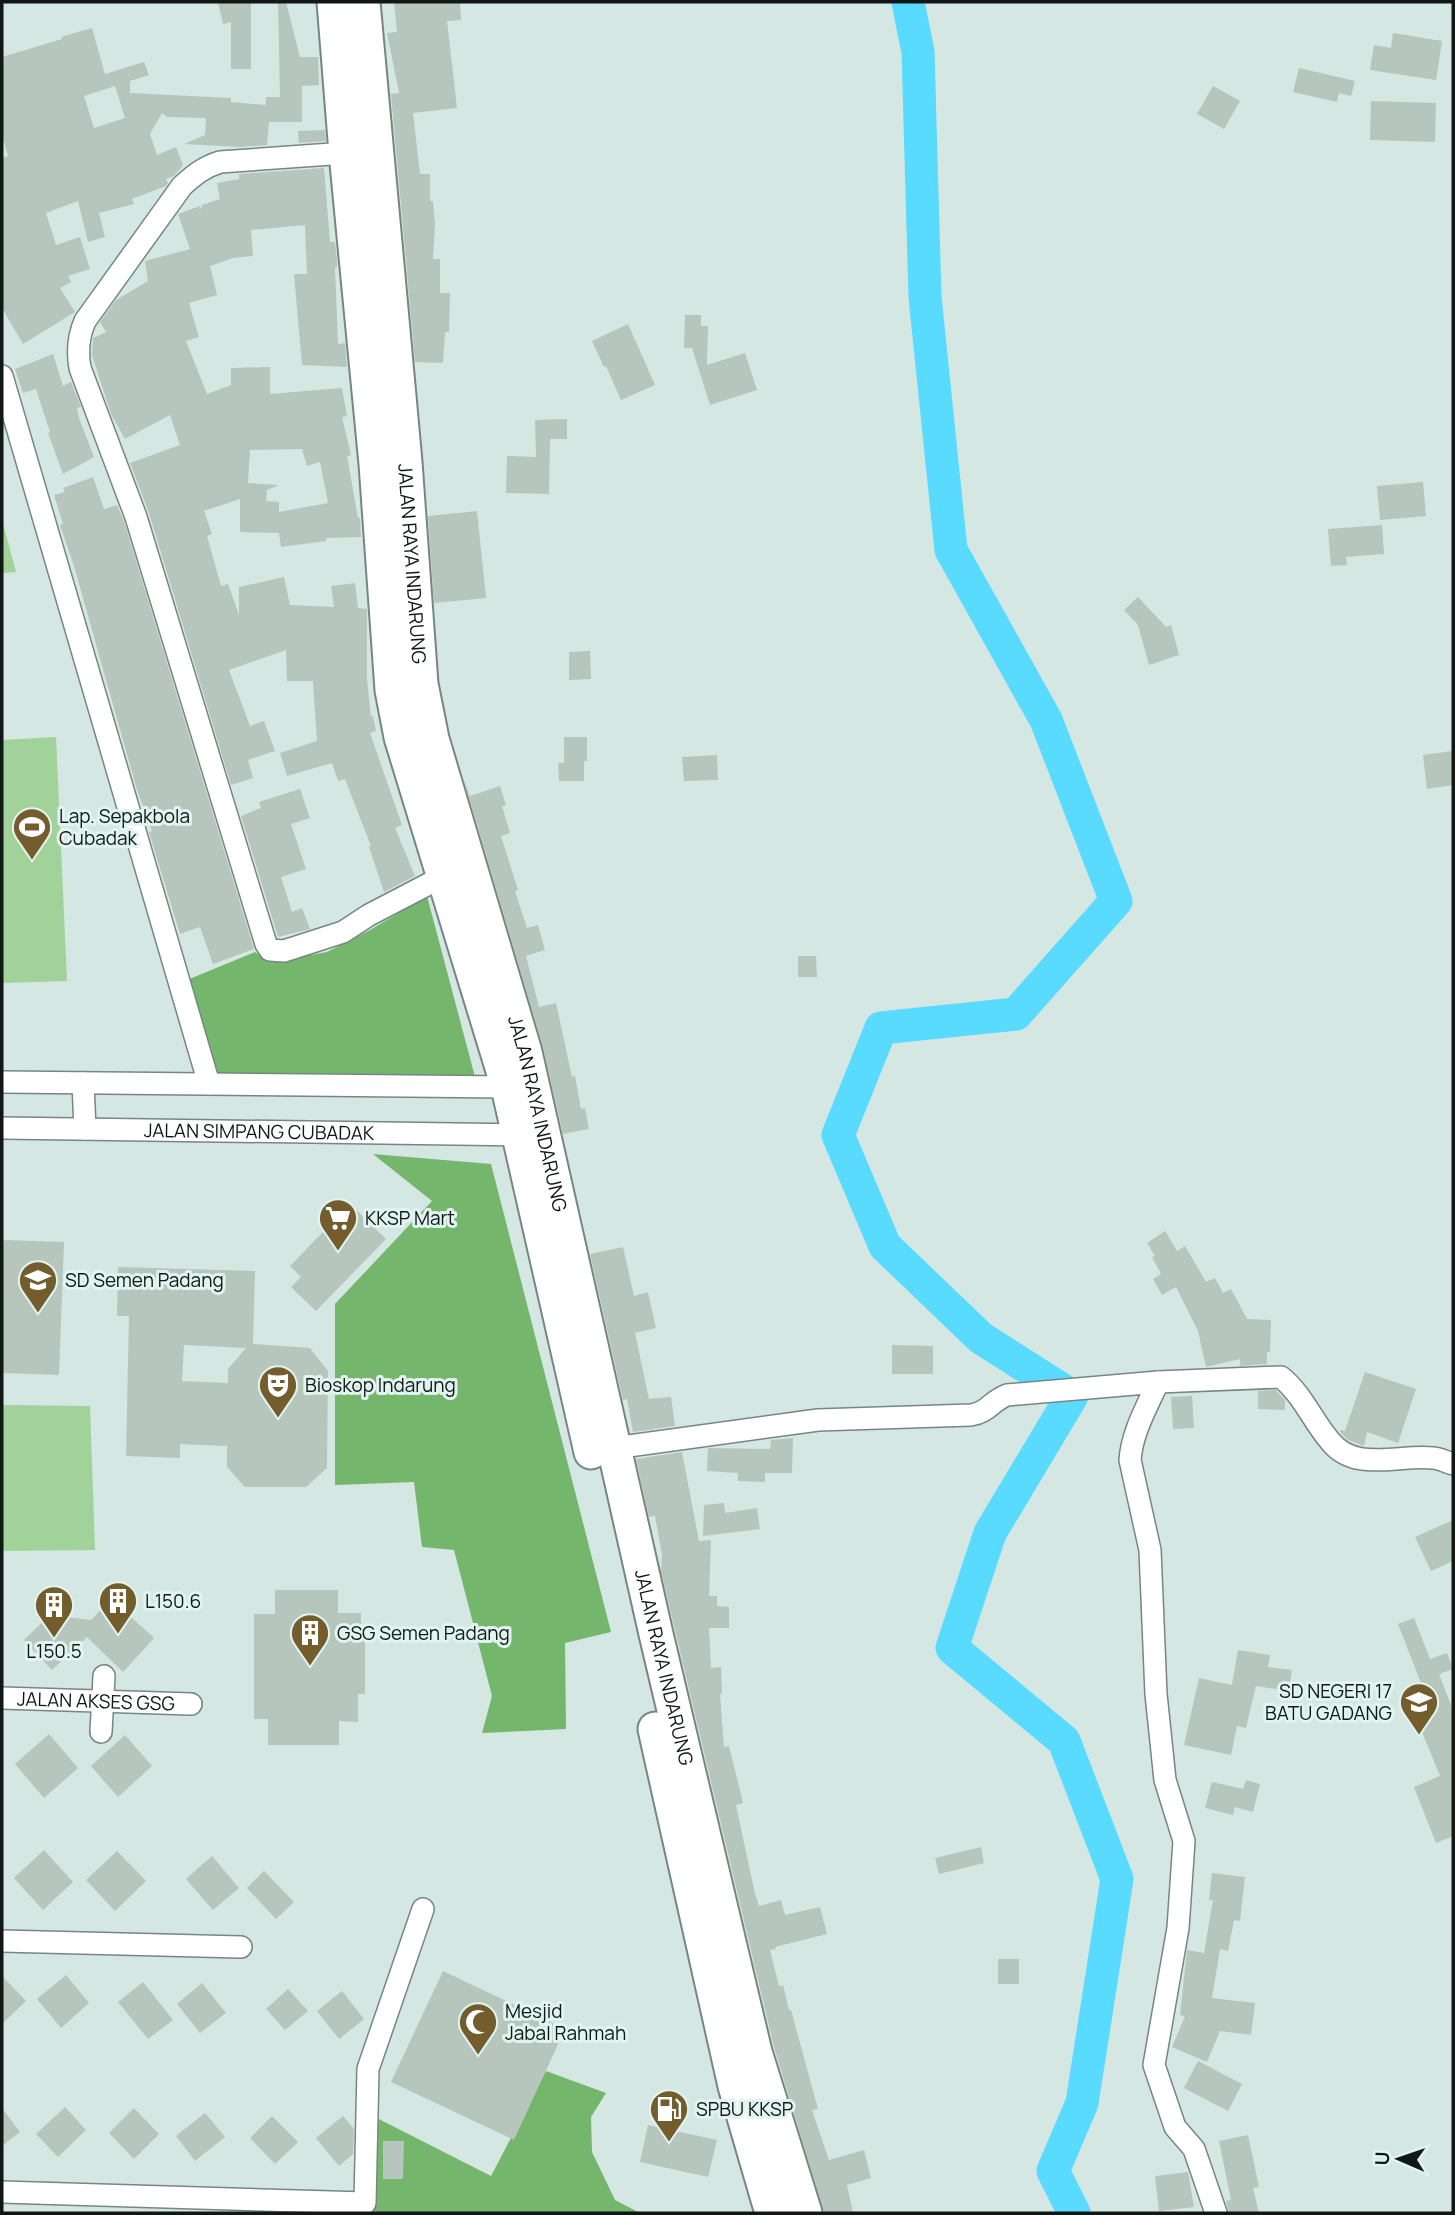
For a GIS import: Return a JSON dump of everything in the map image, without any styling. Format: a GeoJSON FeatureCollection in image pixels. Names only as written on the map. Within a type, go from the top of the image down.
{"type":"FeatureCollection","features":[{"type":"Feature","properties":{"kind":"highway","name":"JALAN RAYA INDARUNG"},"geometry":{"type":"LineString","coordinates":[[334,2],[346,153],[425,709],[525,1052],[522,1093]]}},
{"type":"Feature","properties":{"kind":"highway","name":"JALAN RAYA INDARUNG"},"geometry":{"type":"LineString","coordinates":[[363,2],[391,463],[394,704],[428,884],[522,1093],[614,1448],[755,2052],[805,2213]]}},
{"type":"Feature","properties":{"kind":"highway","name":"JALAN RAYA INDARUNG"},"geometry":{"type":"LineString","coordinates":[[532,1135],[635,1640],[735,2086],[772,2213]]}},
{"type":"Feature","properties":{"kind":"street"},"geometry":{"type":"LineString","coordinates":[[346,153],[220,162],[205,167],[194,175],[183,186],[85,321],[80,332],[78,355],[80,368],[136,517],[266,944],[270,950],[284,951],[343,932],[428,884]]}},
{"type":"Feature","properties":{"kind":"street"},"geometry":{"type":"LineString","coordinates":[[2,376],[209,1084]]}},
{"type":"Feature","properties":{"kind":"street"},"geometry":{"type":"LineString","coordinates":[[2,1082],[209,1084],[522,1093]]}},
{"type":"Feature","properties":{"kind":"street"},"geometry":{"type":"LineString","coordinates":[[83,1083],[85,1129]]}},
{"type":"Feature","properties":{"kind":"street","name":"JALAN SIMPANG CUBADAK"},"geometry":{"type":"LineString","coordinates":[[2,1128],[532,1135]]}},
{"type":"Feature","properties":{"kind":"street"},"geometry":{"type":"LineString","coordinates":[[614,1448],[818,1420],[971,1415],[983,1413],[997,1399],[1007,1395],[1122,1384],[1281,1377],[1298,1393],[1330,1442],[1343,1454],[1371,1460],[1443,1461],[1453,1445]]}},
{"type":"Feature","properties":{"kind":"street"},"geometry":{"type":"LineString","coordinates":[[1158,1382],[1137,1429],[1130,1460],[1150,1550],[1156,1694],[1165,1780],[1184,1841],[1178,1928],[1154,2065],[1175,2127],[1194,2149],[1216,2213]]}},
{"type":"Feature","properties":{"kind":"street"},"geometry":{"type":"LineString","coordinates":[[101,1732],[104,1676]]}},
{"type":"Feature","properties":{"kind":"street","name":"JALAN AKSES GSG"},"geometry":{"type":"LineString","coordinates":[[2,1698],[191,1704]]}},
{"type":"Feature","properties":{"kind":"street"},"geometry":{"type":"LineString","coordinates":[[2,2192],[365,2203],[368,2069],[423,1909]]}},
{"type":"Feature","properties":{"kind":"street"},"geometry":{"type":"LineString","coordinates":[[2,1941],[241,1947]]}},
{"type":"Feature","properties":{"kind":"green space"},"geometry":{"type":"Polygon","coordinates":[[[2,520],[16,572],[2,573],[2,520]]]}},
{"type":"Feature","properties":{"kind":"green space","name":"Lap. Sepakbola Cubadak"},"geometry":{"type":"Polygon","coordinates":[[[56,737],[67,981],[2,983],[2,740],[56,737]]]}},
{"type":"Feature","properties":{"kind":"green space"},"geometry":{"type":"Polygon","coordinates":[[[427,896],[479,1092],[217,1087],[187,980],[255,952],[270,962],[327,952],[427,896]]]}},
{"type":"Feature","properties":{"kind":"green space"},"geometry":{"type":"Polygon","coordinates":[[[373,1154],[491,1164],[611,1632],[565,1643],[566,1729],[482,1733],[492,1696],[454,1550],[422,1547],[414,1482],[335,1485],[335,1304],[432,1201],[373,1154]]]}},
{"type":"Feature","properties":{"kind":"green space"},"geometry":{"type":"Polygon","coordinates":[[[2,1405],[90,1406],[95,1550],[2,1551],[2,1405]]]}},
{"type":"Feature","properties":{"kind":"green space"},"geometry":{"type":"Polygon","coordinates":[[[546,2071],[606,2093],[591,2117],[592,2152],[615,2200],[640,2213],[365,2213],[369,2114],[491,2176],[546,2071]]]}},
{"type":"Feature","properties":{"kind":"building"},"geometry":{"type":"Polygon","coordinates":[[[218,2],[251,2],[251,69],[231,69],[231,22],[223,24],[218,2]]]}},
{"type":"Feature","properties":{"kind":"building"},"geometry":{"type":"Polygon","coordinates":[[[278,2],[286,2],[300,57],[318,57],[319,85],[302,86],[302,122],[269,122],[267,145],[240,147],[184,144],[205,135],[206,118],[167,117],[162,113],[150,134],[157,155],[176,147],[183,165],[174,176],[166,179],[166,186],[132,199],[134,204],[99,213],[105,237],[88,242],[78,201],[46,213],[56,245],[80,237],[90,269],[68,276],[71,282],[60,288],[75,312],[23,344],[2,308],[2,158],[8,156],[2,135],[2,57],[92,28],[105,74],[144,62],[149,75],[130,81],[130,93],[231,98],[231,102],[266,105],[266,97],[280,97],[278,2]],[[115,86],[84,96],[94,128],[125,118],[115,86]]]}},
{"type":"Feature","properties":{"kind":"building"},"geometry":{"type":"Polygon","coordinates":[[[394,2],[460,2],[461,20],[447,21],[457,108],[413,113],[420,174],[430,174],[430,201],[433,201],[435,224],[433,259],[440,259],[440,293],[450,293],[449,332],[445,332],[443,363],[415,362],[391,94],[399,93],[387,33],[397,32],[394,2]]]}},
{"type":"Feature","properties":{"kind":"building"},"geometry":{"type":"Polygon","coordinates":[[[1393,33],[1442,41],[1436,80],[1370,70],[1374,45],[1391,48],[1393,33]]]}},
{"type":"Feature","properties":{"kind":"building"},"geometry":{"type":"Polygon","coordinates":[[[1299,68],[1355,81],[1351,96],[1339,93],[1337,102],[1293,92],[1299,68]]]}},
{"type":"Feature","properties":{"kind":"building"},"geometry":{"type":"Polygon","coordinates":[[[1213,86],[1240,101],[1224,129],[1197,114],[1213,86]]]}},
{"type":"Feature","properties":{"kind":"building"},"geometry":{"type":"Polygon","coordinates":[[[1371,101],[1436,103],[1435,142],[1370,140],[1371,101]]]}},
{"type":"Feature","properties":{"kind":"building"},"geometry":{"type":"Polygon","coordinates":[[[325,130],[326,141],[299,143],[298,131],[325,130]]]}},
{"type":"Feature","properties":{"kind":"building"},"geometry":{"type":"Polygon","coordinates":[[[324,168],[330,242],[335,242],[337,260],[338,344],[345,343],[347,367],[302,365],[294,274],[307,274],[305,225],[251,230],[253,256],[233,258],[210,266],[217,295],[189,303],[199,337],[186,341],[207,394],[231,385],[231,368],[270,367],[270,394],[342,388],[347,416],[342,417],[351,455],[347,456],[360,518],[361,537],[326,538],[326,541],[281,547],[279,533],[240,532],[240,499],[204,511],[212,534],[207,536],[221,586],[228,584],[239,615],[239,587],[284,577],[290,605],[334,607],[331,586],[355,583],[358,608],[367,609],[367,679],[371,717],[373,716],[376,731],[370,733],[402,825],[395,828],[415,876],[384,892],[369,847],[371,846],[345,779],[338,781],[332,763],[287,776],[280,753],[317,741],[313,681],[287,681],[286,650],[229,670],[250,726],[264,721],[275,751],[248,760],[253,778],[231,785],[149,513],[130,463],[180,445],[170,415],[125,439],[111,414],[92,355],[93,338],[106,332],[100,322],[116,300],[148,281],[145,261],[190,249],[178,214],[200,206],[201,210],[202,205],[220,199],[217,183],[239,179],[239,174],[324,168]],[[302,449],[250,450],[248,483],[279,485],[267,490],[266,501],[279,502],[279,512],[328,503],[320,462],[307,466],[302,449]]]}},
{"type":"Feature","properties":{"kind":"building"},"geometry":{"type":"Polygon","coordinates":[[[685,315],[701,315],[701,326],[708,326],[707,365],[745,353],[757,390],[710,405],[692,348],[684,348],[685,315]]]}},
{"type":"Feature","properties":{"kind":"building"},"geometry":{"type":"Polygon","coordinates":[[[628,324],[655,385],[621,400],[592,341],[628,324]]]}},
{"type":"Feature","properties":{"kind":"building"},"geometry":{"type":"Polygon","coordinates":[[[53,354],[63,386],[71,382],[81,407],[77,408],[79,418],[94,457],[63,474],[36,389],[23,393],[15,369],[53,354]]]}},
{"type":"Feature","properties":{"kind":"building"},"geometry":{"type":"Polygon","coordinates":[[[567,419],[567,439],[550,439],[549,494],[506,493],[507,456],[536,457],[535,420],[567,419]]]}},
{"type":"Feature","properties":{"kind":"building"},"geometry":{"type":"Polygon","coordinates":[[[93,477],[104,509],[117,505],[124,521],[254,949],[213,964],[200,927],[180,934],[149,832],[152,831],[137,790],[60,525],[63,524],[54,495],[65,492],[63,488],[93,477]]]}},
{"type":"Feature","properties":{"kind":"building"},"geometry":{"type":"Polygon","coordinates":[[[1423,482],[1426,516],[1380,520],[1377,486],[1423,482]]]}},
{"type":"Feature","properties":{"kind":"building"},"geometry":{"type":"Polygon","coordinates":[[[477,511],[486,598],[434,603],[428,516],[477,511]]]}},
{"type":"Feature","properties":{"kind":"building"},"geometry":{"type":"Polygon","coordinates":[[[1382,525],[1384,554],[1346,557],[1347,565],[1331,566],[1328,529],[1382,525]]]}},
{"type":"Feature","properties":{"kind":"building"},"geometry":{"type":"Polygon","coordinates":[[[1138,597],[1166,627],[1171,625],[1179,655],[1149,665],[1138,625],[1124,610],[1138,597]]]}},
{"type":"Feature","properties":{"kind":"building"},"geometry":{"type":"Polygon","coordinates":[[[590,651],[591,679],[569,680],[569,652],[590,651]]]}},
{"type":"Feature","properties":{"kind":"building"},"geometry":{"type":"Polygon","coordinates":[[[564,737],[587,737],[584,781],[559,781],[558,763],[564,763],[564,737]]]}},
{"type":"Feature","properties":{"kind":"building"},"geometry":{"type":"Polygon","coordinates":[[[1453,751],[1453,785],[1427,789],[1423,755],[1453,751]]]}},
{"type":"Feature","properties":{"kind":"building"},"geometry":{"type":"Polygon","coordinates":[[[717,755],[718,780],[684,781],[682,757],[717,755]]]}},
{"type":"Feature","properties":{"kind":"building"},"geometry":{"type":"Polygon","coordinates":[[[464,780],[470,796],[500,786],[506,805],[502,806],[510,833],[501,836],[518,890],[515,891],[527,928],[538,925],[545,950],[526,956],[539,1007],[556,1003],[572,1077],[575,1076],[581,1109],[585,1108],[589,1129],[563,1134],[543,1047],[464,780]]]}},
{"type":"Feature","properties":{"kind":"building"},"geometry":{"type":"Polygon","coordinates":[[[300,789],[310,818],[291,824],[306,869],[281,877],[292,912],[302,908],[310,929],[278,937],[241,816],[261,808],[259,802],[300,789]]]}},
{"type":"Feature","properties":{"kind":"building"},"geometry":{"type":"Polygon","coordinates":[[[798,956],[816,956],[817,977],[798,977],[798,956]]]}},
{"type":"Feature","properties":{"kind":"building","name":"KKSP Mart"},"geometry":{"type":"Polygon","coordinates":[[[350,1204],[386,1239],[316,1311],[291,1287],[301,1277],[290,1266],[350,1204]]]}},
{"type":"Feature","properties":{"kind":"building"},"geometry":{"type":"Polygon","coordinates":[[[1165,1231],[1177,1251],[1185,1246],[1206,1282],[1215,1278],[1223,1293],[1231,1289],[1247,1319],[1271,1320],[1267,1364],[1240,1366],[1240,1359],[1206,1367],[1198,1331],[1176,1287],[1162,1295],[1153,1279],[1161,1274],[1147,1243],[1165,1231]]]}},
{"type":"Feature","properties":{"kind":"building","name":"SD Semen Padang"},"geometry":{"type":"Polygon","coordinates":[[[2,1240],[64,1242],[59,1375],[2,1373],[2,1240]]]}},
{"type":"Feature","properties":{"kind":"building"},"geometry":{"type":"Polygon","coordinates":[[[623,1247],[634,1296],[648,1292],[656,1328],[635,1333],[649,1399],[671,1397],[675,1426],[633,1432],[627,1399],[623,1400],[590,1254],[623,1247]]]}},
{"type":"Feature","properties":{"kind":"building"},"geometry":{"type":"Polygon","coordinates":[[[118,1267],[255,1271],[253,1344],[310,1348],[328,1371],[327,1468],[306,1487],[245,1487],[227,1467],[227,1446],[180,1444],[180,1458],[126,1456],[129,1316],[117,1316],[118,1267]],[[184,1345],[182,1381],[228,1383],[228,1369],[246,1348],[184,1345]]]}},
{"type":"Feature","properties":{"kind":"building"},"geometry":{"type":"Polygon","coordinates":[[[892,1345],[933,1346],[933,1374],[892,1374],[892,1345]]]}},
{"type":"Feature","properties":{"kind":"building"},"geometry":{"type":"Polygon","coordinates":[[[1365,1372],[1416,1389],[1398,1443],[1367,1432],[1364,1446],[1348,1440],[1340,1432],[1345,1431],[1365,1372]]]}},
{"type":"Feature","properties":{"kind":"building"},"geometry":{"type":"Polygon","coordinates":[[[1276,1390],[1285,1400],[1285,1410],[1258,1409],[1258,1391],[1276,1390]]]}},
{"type":"Feature","properties":{"kind":"building"},"geometry":{"type":"Polygon","coordinates":[[[1192,1396],[1194,1428],[1173,1429],[1171,1397],[1192,1396]]]}},
{"type":"Feature","properties":{"kind":"building"},"geometry":{"type":"Polygon","coordinates":[[[793,1438],[792,1473],[765,1473],[765,1482],[738,1481],[738,1473],[707,1471],[708,1448],[770,1449],[771,1440],[793,1438]]]}},
{"type":"Feature","properties":{"kind":"building"},"geometry":{"type":"Polygon","coordinates":[[[682,1452],[699,1541],[711,1540],[709,1596],[717,1596],[717,1606],[729,1607],[729,1628],[709,1628],[711,1668],[721,1667],[724,1747],[729,1746],[743,1803],[736,1805],[755,1894],[759,1906],[781,1900],[785,1915],[820,1907],[827,1934],[770,1950],[779,1986],[783,1985],[791,2010],[818,2109],[812,2110],[829,2160],[864,2150],[871,2178],[847,2185],[853,2213],[824,2213],[774,2047],[661,1571],[662,1555],[655,1516],[649,1517],[636,1459],[682,1452]]]}},
{"type":"Feature","properties":{"kind":"building"},"geometry":{"type":"Polygon","coordinates":[[[724,1503],[725,1513],[757,1508],[760,1529],[703,1536],[704,1505],[724,1503]]]}},
{"type":"Feature","properties":{"kind":"building"},"geometry":{"type":"Polygon","coordinates":[[[1453,1520],[1453,1561],[1431,1571],[1415,1537],[1453,1520]]]}},
{"type":"Feature","properties":{"kind":"building","name":"GSG Semen Padang"},"geometry":{"type":"Polygon","coordinates":[[[275,1590],[338,1590],[338,1613],[361,1613],[361,1641],[365,1641],[365,1694],[358,1694],[358,1722],[339,1721],[339,1745],[268,1745],[268,1719],[254,1719],[254,1614],[275,1614],[275,1590]]]}},
{"type":"Feature","properties":{"kind":"building"},"geometry":{"type":"Polygon","coordinates":[[[111,1599],[154,1638],[123,1672],[87,1637],[52,1670],[24,1640],[57,1608],[65,1617],[91,1620],[111,1599]]]}},
{"type":"Feature","properties":{"kind":"building"},"geometry":{"type":"Polygon","coordinates":[[[1414,1618],[1430,1659],[1447,1653],[1453,1669],[1439,1674],[1453,1710],[1453,1836],[1436,1843],[1414,1787],[1440,1776],[1405,1690],[1421,1683],[1398,1624],[1414,1618]]]}},
{"type":"Feature","properties":{"kind":"building"},"geometry":{"type":"Polygon","coordinates":[[[1238,1650],[1270,1655],[1268,1667],[1292,1670],[1289,1691],[1256,1686],[1246,1728],[1237,1726],[1231,1755],[1184,1745],[1199,1678],[1232,1685],[1238,1650]]]}},
{"type":"Feature","properties":{"kind":"building"},"geometry":{"type":"Polygon","coordinates":[[[49,1734],[78,1768],[44,1798],[15,1764],[49,1734]]]}},
{"type":"Feature","properties":{"kind":"building"},"geometry":{"type":"Polygon","coordinates":[[[125,1735],[152,1766],[118,1797],[91,1766],[125,1735]]]}},
{"type":"Feature","properties":{"kind":"building"},"geometry":{"type":"Polygon","coordinates":[[[1246,1780],[1260,1784],[1253,1812],[1235,1807],[1233,1815],[1205,1808],[1212,1782],[1243,1789],[1246,1780]]]}},
{"type":"Feature","properties":{"kind":"building"},"geometry":{"type":"Polygon","coordinates":[[[981,1847],[984,1863],[939,1874],[935,1858],[981,1847]]]}},
{"type":"Feature","properties":{"kind":"building"},"geometry":{"type":"Polygon","coordinates":[[[44,1850],[73,1882],[43,1910],[14,1878],[44,1850]]]}},
{"type":"Feature","properties":{"kind":"building"},"geometry":{"type":"Polygon","coordinates":[[[117,1851],[146,1881],[115,1911],[86,1880],[117,1851]]]}},
{"type":"Feature","properties":{"kind":"building"},"geometry":{"type":"Polygon","coordinates":[[[212,1856],[239,1888],[213,1910],[186,1879],[212,1856]]]}},
{"type":"Feature","properties":{"kind":"building"},"geometry":{"type":"Polygon","coordinates":[[[264,1871],[294,1902],[276,1919],[247,1888],[264,1871]]]}},
{"type":"Feature","properties":{"kind":"building"},"geometry":{"type":"Polygon","coordinates":[[[1212,1873],[1245,1877],[1240,1921],[1234,1920],[1228,1951],[1220,1949],[1212,1998],[1255,2003],[1251,2035],[1220,2031],[1207,2062],[1172,2047],[1185,2016],[1180,2015],[1187,1950],[1204,1953],[1213,1900],[1209,1900],[1212,1873]]]}},
{"type":"Feature","properties":{"kind":"building"},"geometry":{"type":"Polygon","coordinates":[[[998,1959],[1019,1959],[1019,1984],[998,1984],[998,1959]]]}},
{"type":"Feature","properties":{"kind":"building","name":"Mesjid Jabal Rahmah"},"geometry":{"type":"Polygon","coordinates":[[[443,1971],[565,2029],[514,2140],[391,2082],[443,1971]]]}},
{"type":"Feature","properties":{"kind":"building"},"geometry":{"type":"Polygon","coordinates":[[[66,1975],[89,2003],[61,2028],[37,1999],[66,1975]]]}},
{"type":"Feature","properties":{"kind":"building"},"geometry":{"type":"Polygon","coordinates":[[[2,1976],[26,2001],[2,2024],[2,1976]]]}},
{"type":"Feature","properties":{"kind":"building"},"geometry":{"type":"Polygon","coordinates":[[[143,1982],[173,2020],[148,2039],[118,2002],[143,1982]]]}},
{"type":"Feature","properties":{"kind":"building"},"geometry":{"type":"Polygon","coordinates":[[[202,1983],[226,2013],[200,2033],[177,2004],[202,1983]]]}},
{"type":"Feature","properties":{"kind":"building"},"geometry":{"type":"Polygon","coordinates":[[[288,1989],[308,2011],[285,2030],[266,2009],[288,1989]]]}},
{"type":"Feature","properties":{"kind":"building"},"geometry":{"type":"Polygon","coordinates":[[[342,1991],[364,2019],[339,2039],[317,2011],[342,1991]]]}},
{"type":"Feature","properties":{"kind":"building"},"geometry":{"type":"Polygon","coordinates":[[[1198,2061],[1242,2084],[1228,2111],[1184,2088],[1198,2061]]]}},
{"type":"Feature","properties":{"kind":"building"},"geometry":{"type":"Polygon","coordinates":[[[65,2107],[86,2130],[58,2157],[36,2134],[65,2107]]]}},
{"type":"Feature","properties":{"kind":"building"},"geometry":{"type":"Polygon","coordinates":[[[2,2108],[20,2132],[2,2146],[2,2108]]]}},
{"type":"Feature","properties":{"kind":"building"},"geometry":{"type":"Polygon","coordinates":[[[134,2108],[159,2134],[134,2159],[109,2133],[134,2108]]]}},
{"type":"Feature","properties":{"kind":"building"},"geometry":{"type":"Polygon","coordinates":[[[205,2113],[225,2137],[195,2161],[176,2136],[205,2113]]]}},
{"type":"Feature","properties":{"kind":"building"},"geometry":{"type":"Polygon","coordinates":[[[272,2116],[298,2142],[275,2164],[250,2138],[272,2116]]]}},
{"type":"Feature","properties":{"kind":"building"},"geometry":{"type":"Polygon","coordinates":[[[343,2116],[354,2129],[353,2154],[339,2166],[316,2138],[343,2116]]]}},
{"type":"Feature","properties":{"kind":"building"},"geometry":{"type":"Polygon","coordinates":[[[648,2125],[717,2140],[708,2177],[640,2162],[648,2125]]]}},
{"type":"Feature","properties":{"kind":"building"},"geometry":{"type":"Polygon","coordinates":[[[1248,2135],[1259,2187],[1253,2188],[1259,2213],[1229,2213],[1226,2201],[1231,2200],[1219,2141],[1248,2135]]]}},
{"type":"Feature","properties":{"kind":"building"},"geometry":{"type":"Polygon","coordinates":[[[383,2141],[404,2141],[403,2179],[383,2179],[383,2141]]]}},
{"type":"Feature","properties":{"kind":"building"},"geometry":{"type":"Polygon","coordinates":[[[1188,2172],[1194,2207],[1159,2211],[1155,2176],[1188,2172]]]}},
{"type":"Feature","properties":{"kind":"waterway"},"geometry":{"type":"LineString","coordinates":[[908,2],[918,52],[925,297],[951,550],[1046,720],[1116,901],[1016,1014],[881,1028],[838,1135],[885,1246],[981,1338],[1072,1396],[990,1533],[952,1648],[1064,1741],[1117,1879],[1082,2103],[1053,2171],[1074,2213]]}},
{"type":"Feature","properties":{"kind":"place","name":"Lap. Sepakbola Cubadak"},"geometry":{"type":"Point","coordinates":[32,861]}},
{"type":"Feature","properties":{"kind":"place","name":"KKSP Mart"},"geometry":{"type":"Point","coordinates":[338,1252]}},
{"type":"Feature","properties":{"kind":"place","name":"SD Semen Padang"},"geometry":{"type":"Point","coordinates":[38,1314]}},
{"type":"Feature","properties":{"kind":"place","name":"Bioskop Indarung"},"geometry":{"type":"Point","coordinates":[278,1419]}},
{"type":"Feature","properties":{"kind":"place","name":"L150.6"},"geometry":{"type":"Point","coordinates":[118,1635]}},
{"type":"Feature","properties":{"kind":"place","name":"L150.5"},"geometry":{"type":"Point","coordinates":[54,1639]}},
{"type":"Feature","properties":{"kind":"place","name":"GSG Semen Padang"},"geometry":{"type":"Point","coordinates":[310,1667]}},
{"type":"Feature","properties":{"kind":"place","name":"SD NEGERI 17 BATU GADANG"},"geometry":{"type":"Point","coordinates":[1419,1736]}},
{"type":"Feature","properties":{"kind":"place","name":"Mesjid Jabal Rahmah"},"geometry":{"type":"Point","coordinates":[478,2056]}},
{"type":"Feature","properties":{"kind":"place","name":"SPBU KKSP"},"geometry":{"type":"Point","coordinates":[669,2143]}}]}
